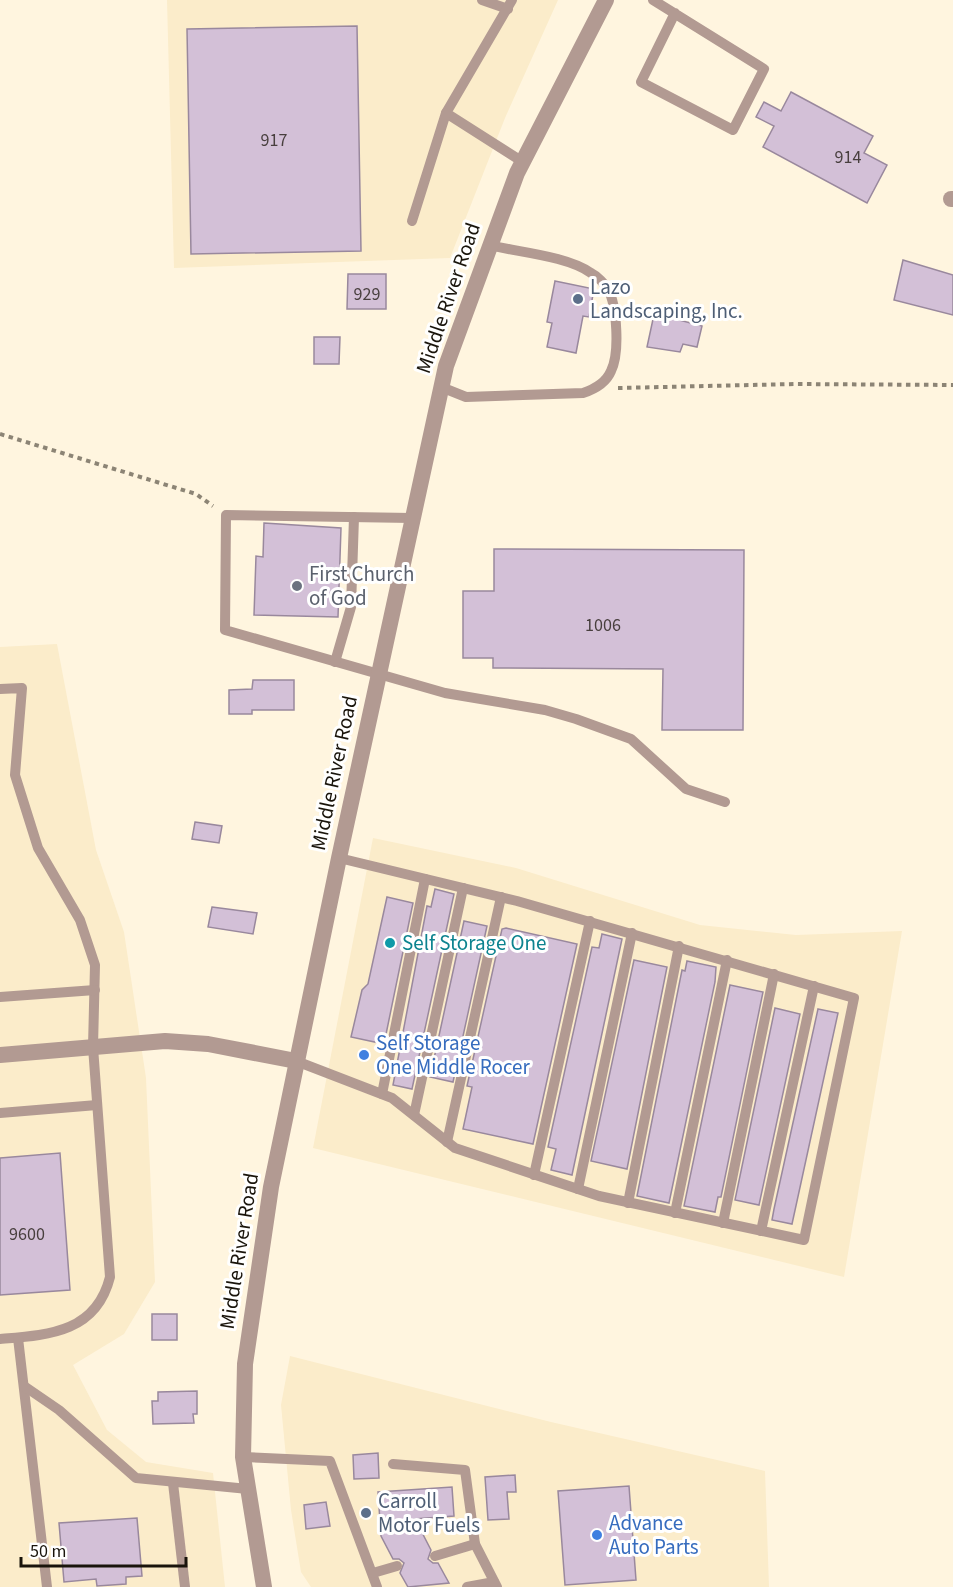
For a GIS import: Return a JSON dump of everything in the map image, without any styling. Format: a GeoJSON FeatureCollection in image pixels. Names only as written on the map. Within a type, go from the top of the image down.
{"type":"FeatureCollection","features":[{"type":"Feature","properties":{"kind":"street","name":"Middle River Road"},"geometry":{"type":"LineString","coordinates":[[264,1587],[243,1457],[245,1364],[258,1266],[296,1061],[412,518],[441,387],[489,245],[522,162],[606,0]]}},
{"type":"Feature","properties":{"kind":"street"},"geometry":{"type":"LineString","coordinates":[[0,1055],[165,1041],[208,1044],[296,1061]]}},
{"type":"Feature","properties":{"kind":"lane"},"geometry":{"type":"LineString","coordinates":[[412,220],[446,112],[510,4],[482,0]]}},
{"type":"Feature","properties":{"kind":"lane"},"geometry":{"type":"LineString","coordinates":[[653,0],[764,69],[733,130],[641,82],[675,14]]}},
{"type":"Feature","properties":{"kind":"lane"},"geometry":{"type":"LineString","coordinates":[[446,112],[522,162]]}},
{"type":"Feature","properties":{"kind":"lane"},"geometry":{"type":"LineString","coordinates":[[441,387],[466,396],[584,393],[596,388],[611,372],[616,358],[616,336],[608,288],[592,273],[579,266],[489,245]]}},
{"type":"Feature","properties":{"kind":"lane"},"geometry":{"type":"LineString","coordinates":[[412,518],[226,514],[225,630],[445,693],[545,710],[620,735],[631,739],[686,789],[725,802]]}},
{"type":"Feature","properties":{"kind":"lane"},"geometry":{"type":"LineString","coordinates":[[335,662],[351,607],[354,517]]}},
{"type":"Feature","properties":{"kind":"lane"},"geometry":{"type":"LineString","coordinates":[[0,689],[22,688],[15,775],[38,848],[80,920],[96,965],[93,1047],[110,1277],[106,1291],[96,1306],[70,1328],[52,1335],[0,1339]]}},
{"type":"Feature","properties":{"kind":"lane"},"geometry":{"type":"LineString","coordinates":[[296,1061],[382,1094],[414,1115],[455,1148],[578,1189],[628,1203],[804,1240],[854,998],[590,921],[339,858]]}},
{"type":"Feature","properties":{"kind":"lane"},"geometry":{"type":"LineString","coordinates":[[382,1094],[425,879]]}},
{"type":"Feature","properties":{"kind":"lane"},"geometry":{"type":"LineString","coordinates":[[414,1115],[463,888]]}},
{"type":"Feature","properties":{"kind":"lane"},"geometry":{"type":"LineString","coordinates":[[447,1142],[501,897]]}},
{"type":"Feature","properties":{"kind":"lane"},"geometry":{"type":"LineString","coordinates":[[534,1175],[590,921]]}},
{"type":"Feature","properties":{"kind":"lane"},"geometry":{"type":"LineString","coordinates":[[578,1189],[632,933]]}},
{"type":"Feature","properties":{"kind":"lane"},"geometry":{"type":"LineString","coordinates":[[628,1203],[679,946]]}},
{"type":"Feature","properties":{"kind":"lane"},"geometry":{"type":"LineString","coordinates":[[675,1213],[727,960]]}},
{"type":"Feature","properties":{"kind":"lane"},"geometry":{"type":"LineString","coordinates":[[723,1223],[774,974]]}},
{"type":"Feature","properties":{"kind":"lane"},"geometry":{"type":"LineString","coordinates":[[761,1231],[814,986]]}},
{"type":"Feature","properties":{"kind":"lane"},"geometry":{"type":"LineString","coordinates":[[0,997],[95,990]]}},
{"type":"Feature","properties":{"kind":"lane"},"geometry":{"type":"LineString","coordinates":[[0,1113],[97,1105]]}},
{"type":"Feature","properties":{"kind":"lane"},"geometry":{"type":"LineString","coordinates":[[18,1338],[47,1587]]}},
{"type":"Feature","properties":{"kind":"lane"},"geometry":{"type":"LineString","coordinates":[[24,1386],[59,1410],[136,1478],[248,1489]]}},
{"type":"Feature","properties":{"kind":"lane"},"geometry":{"type":"LineString","coordinates":[[243,1457],[330,1461],[378,1587]]}},
{"type":"Feature","properties":{"kind":"lane"},"geometry":{"type":"LineString","coordinates":[[393,1464],[465,1470],[475,1544],[495,1584],[467,1587]]}},
{"type":"Feature","properties":{"kind":"lane"},"geometry":{"type":"LineString","coordinates":[[173,1483],[185,1587]]}},
{"type":"Feature","properties":{"kind":"lane"},"geometry":{"type":"LineString","coordinates":[[435,1556],[475,1544]]}},
{"type":"Feature","properties":{"kind":"lane"},"geometry":{"type":"LineString","coordinates":[[373,1573],[397,1566]]}},
{"type":"Feature","properties":{"kind":"path"},"geometry":{"type":"LineString","coordinates":[[596,388],[795,384],[953,385]]}},
{"type":"Feature","properties":{"kind":"path"},"geometry":{"type":"LineString","coordinates":[[0,434],[196,494],[226,514]]}},
{"type":"Feature","properties":{"kind":"shaded area"},"geometry":{"type":"Polygon","coordinates":[[[167,0],[558,0],[505,118],[450,258],[174,268],[167,0]]]}},
{"type":"Feature","properties":{"kind":"shaded area"},"geometry":{"type":"Polygon","coordinates":[[[57,644],[96,850],[124,932],[146,1078],[155,1282],[124,1334],[73,1365],[107,1430],[146,1462],[213,1473],[225,1587],[0,1587],[0,647],[57,644]]]}},
{"type":"Feature","properties":{"kind":"shaded area"},"geometry":{"type":"Polygon","coordinates":[[[373,838],[516,868],[700,925],[796,935],[902,931],[844,1277],[313,1148],[373,838]]]}},
{"type":"Feature","properties":{"kind":"shaded area"},"geometry":{"type":"Polygon","coordinates":[[[290,1356],[551,1422],[765,1471],[769,1587],[311,1587],[301,1572],[291,1510],[281,1405],[290,1356]]]}},
{"type":"Feature","properties":{"kind":"building"},"geometry":{"type":"Polygon","coordinates":[[[357,26],[361,251],[191,254],[187,29],[357,26]]]}},
{"type":"Feature","properties":{"kind":"building"},"geometry":{"type":"Polygon","coordinates":[[[791,92],[873,136],[864,153],[887,165],[867,203],[763,147],[774,126],[756,117],[764,102],[781,111],[791,92]]]}},
{"type":"Feature","properties":{"kind":"building"},"geometry":{"type":"Polygon","coordinates":[[[903,260],[953,275],[953,315],[894,300],[903,260]]]}},
{"type":"Feature","properties":{"kind":"building"},"geometry":{"type":"Polygon","coordinates":[[[348,274],[386,274],[386,309],[347,309],[348,274]]]}},
{"type":"Feature","properties":{"kind":"building"},"geometry":{"type":"Polygon","coordinates":[[[555,281],[594,289],[589,317],[583,316],[576,353],[547,347],[552,323],[547,322],[555,281]]]}},
{"type":"Feature","properties":{"kind":"building"},"geometry":{"type":"Polygon","coordinates":[[[655,310],[680,315],[679,320],[702,326],[697,347],[683,344],[680,352],[647,347],[655,310]]]}},
{"type":"Feature","properties":{"kind":"building"},"geometry":{"type":"Polygon","coordinates":[[[314,337],[340,337],[339,364],[314,364],[314,337]]]}},
{"type":"Feature","properties":{"kind":"building","name":"First Church of God"},"geometry":{"type":"Polygon","coordinates":[[[264,523],[341,528],[338,617],[254,615],[256,556],[263,557],[264,523]]]}},
{"type":"Feature","properties":{"kind":"building"},"geometry":{"type":"Polygon","coordinates":[[[494,549],[744,550],[743,730],[662,730],[663,669],[493,668],[493,658],[463,658],[463,591],[494,591],[494,549]]]}},
{"type":"Feature","properties":{"kind":"building"},"geometry":{"type":"Polygon","coordinates":[[[253,680],[294,680],[294,710],[252,710],[252,714],[229,714],[229,690],[252,689],[253,680]]]}},
{"type":"Feature","properties":{"kind":"building"},"geometry":{"type":"Polygon","coordinates":[[[195,822],[222,826],[219,843],[192,839],[195,822]]]}},
{"type":"Feature","properties":{"kind":"building"},"geometry":{"type":"Polygon","coordinates":[[[435,889],[454,894],[412,1089],[393,1085],[427,906],[431,907],[435,889]]]}},
{"type":"Feature","properties":{"kind":"building","name":"Self Storage One"},"geometry":{"type":"Polygon","coordinates":[[[387,897],[413,903],[384,1044],[351,1037],[362,990],[368,984],[387,897]]]}},
{"type":"Feature","properties":{"kind":"building"},"geometry":{"type":"Polygon","coordinates":[[[212,907],[257,913],[253,934],[208,927],[212,907]]]}},
{"type":"Feature","properties":{"kind":"building"},"geometry":{"type":"Polygon","coordinates":[[[464,921],[487,926],[453,1082],[430,1077],[464,921]]]}},
{"type":"Feature","properties":{"kind":"building"},"geometry":{"type":"Polygon","coordinates":[[[502,929],[577,944],[533,1144],[463,1129],[472,1087],[467,1086],[502,929]]]}},
{"type":"Feature","properties":{"kind":"building"},"geometry":{"type":"Polygon","coordinates":[[[602,934],[622,939],[572,1175],[551,1170],[556,1149],[548,1147],[592,947],[599,948],[602,934]]]}},
{"type":"Feature","properties":{"kind":"building"},"geometry":{"type":"Polygon","coordinates":[[[634,960],[667,967],[627,1169],[591,1161],[634,960]]]}},
{"type":"Feature","properties":{"kind":"building"},"geometry":{"type":"Polygon","coordinates":[[[687,961],[716,967],[715,982],[669,1203],[637,1196],[682,970],[685,971],[687,961]]]}},
{"type":"Feature","properties":{"kind":"building"},"geometry":{"type":"Polygon","coordinates":[[[730,985],[763,992],[721,1197],[718,1197],[715,1212],[684,1206],[730,985]]]}},
{"type":"Feature","properties":{"kind":"building"},"geometry":{"type":"Polygon","coordinates":[[[775,1008],[800,1014],[759,1205],[735,1200],[775,1008]]]}},
{"type":"Feature","properties":{"kind":"building"},"geometry":{"type":"Polygon","coordinates":[[[818,1009],[838,1013],[792,1224],[772,1220],[818,1009]]]}},
{"type":"Feature","properties":{"kind":"building"},"geometry":{"type":"Polygon","coordinates":[[[60,1153],[70,1290],[0,1295],[0,1158],[60,1153]]]}},
{"type":"Feature","properties":{"kind":"building"},"geometry":{"type":"Polygon","coordinates":[[[152,1314],[177,1314],[177,1340],[152,1340],[152,1314]]]}},
{"type":"Feature","properties":{"kind":"building"},"geometry":{"type":"Polygon","coordinates":[[[197,1391],[197,1414],[193,1414],[194,1423],[153,1424],[152,1401],[158,1401],[158,1392],[197,1391]]]}},
{"type":"Feature","properties":{"kind":"building"},"geometry":{"type":"Polygon","coordinates":[[[378,1453],[379,1478],[354,1479],[353,1455],[378,1453]]]}},
{"type":"Feature","properties":{"kind":"building"},"geometry":{"type":"Polygon","coordinates":[[[515,1475],[516,1492],[507,1492],[509,1519],[488,1520],[485,1477],[515,1475]]]}},
{"type":"Feature","properties":{"kind":"building","name":"Advance Auto Parts"},"geometry":{"type":"Polygon","coordinates":[[[629,1486],[636,1580],[565,1585],[558,1491],[629,1486]]]}},
{"type":"Feature","properties":{"kind":"building"},"geometry":{"type":"Polygon","coordinates":[[[452,1487],[454,1516],[415,1519],[431,1550],[428,1559],[433,1563],[438,1563],[449,1583],[408,1587],[400,1573],[404,1563],[399,1559],[393,1559],[381,1536],[378,1492],[452,1487]]]}},
{"type":"Feature","properties":{"kind":"building"},"geometry":{"type":"Polygon","coordinates":[[[326,1502],[330,1526],[306,1529],[304,1505],[326,1502]]]}},
{"type":"Feature","properties":{"kind":"building"},"geometry":{"type":"Polygon","coordinates":[[[137,1518],[142,1576],[126,1577],[126,1584],[97,1586],[96,1579],[64,1582],[59,1523],[137,1518]]]}},
{"type":"Feature","properties":{"kind":"place","name":"Lazo Landscaping, Inc."},"geometry":{"type":"Point","coordinates":[578,299]}},
{"type":"Feature","properties":{"kind":"place","name":"First Church of God"},"geometry":{"type":"Point","coordinates":[297,586]}},
{"type":"Feature","properties":{"kind":"place","name":"Self Storage One"},"geometry":{"type":"Point","coordinates":[390,943]}},
{"type":"Feature","properties":{"kind":"place","name":"Self Storage One Middle Rocer"},"geometry":{"type":"Point","coordinates":[364,1055]}},
{"type":"Feature","properties":{"kind":"place","name":"Carroll Motor Fuels"},"geometry":{"type":"Point","coordinates":[366,1513]}},
{"type":"Feature","properties":{"kind":"place","name":"Advance Auto Parts"},"geometry":{"type":"Point","coordinates":[597,1535]}}]}
